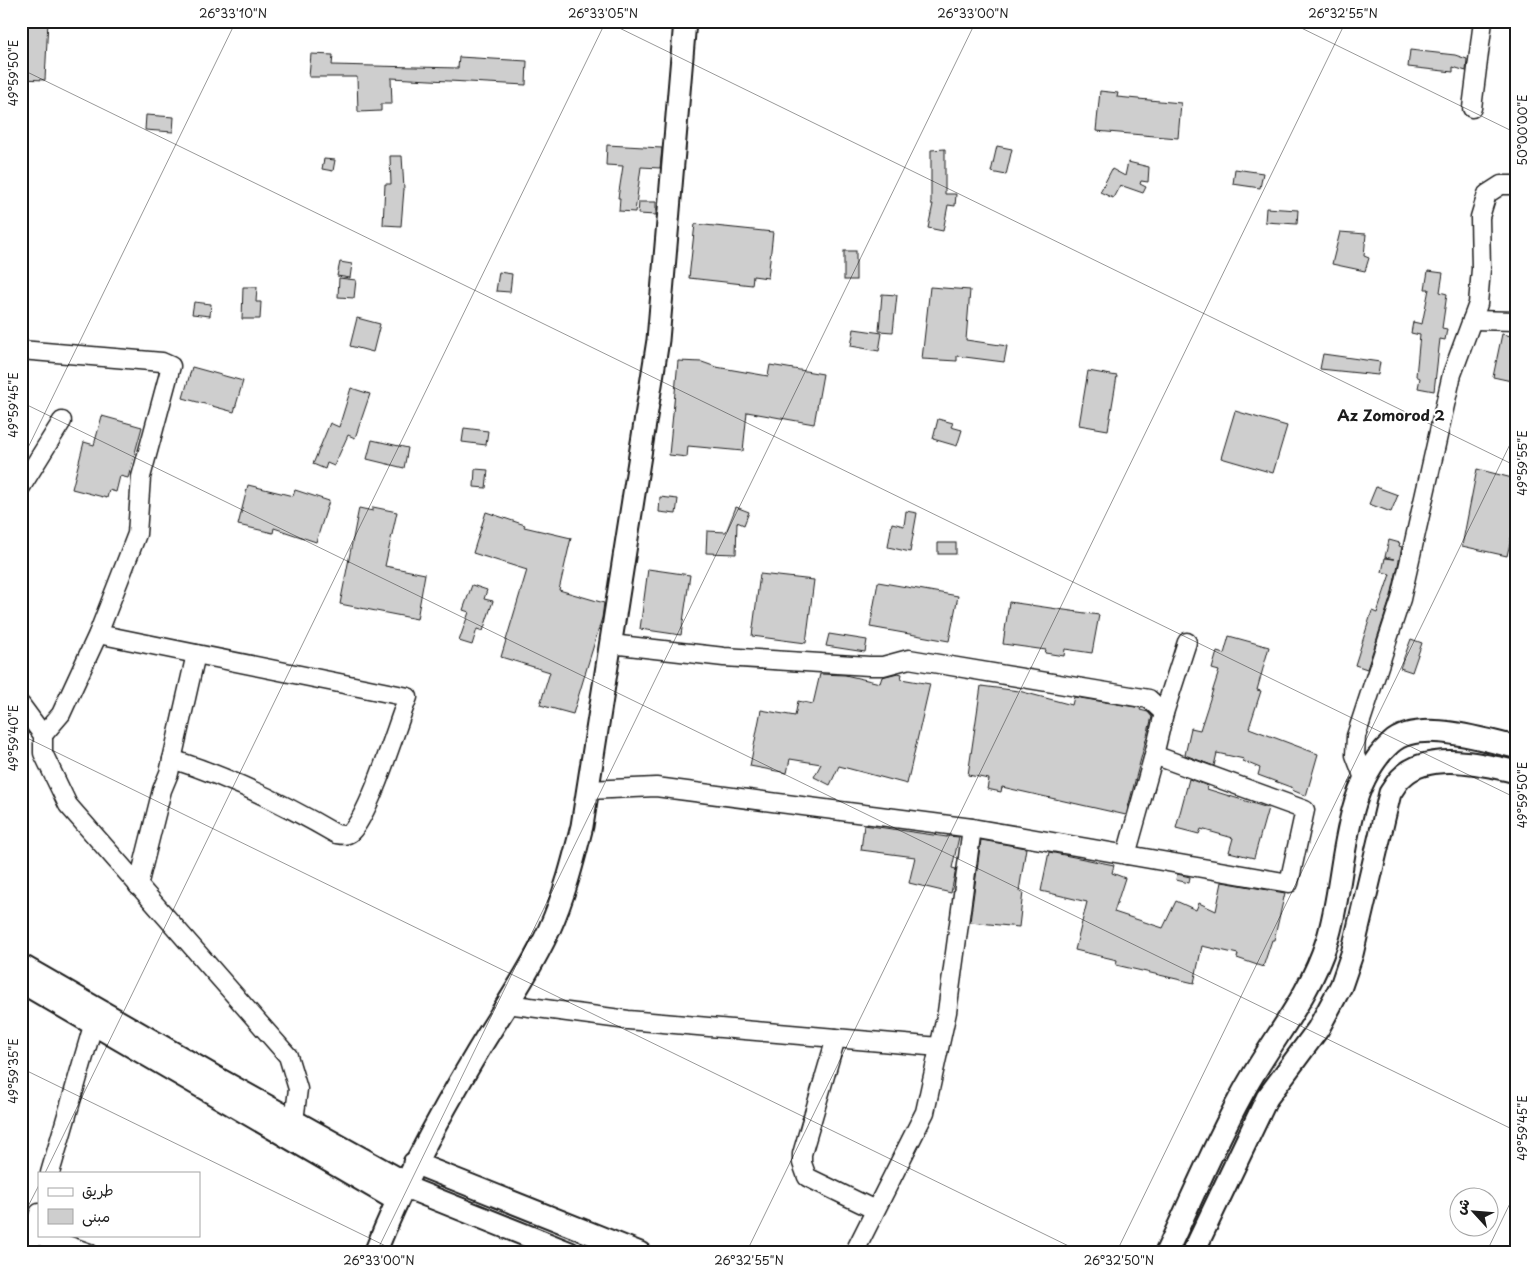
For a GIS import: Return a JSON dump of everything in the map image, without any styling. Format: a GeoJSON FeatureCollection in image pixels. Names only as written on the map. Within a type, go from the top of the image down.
{"type":"FeatureCollection","features":[{"type":"Feature","properties":{"kind":"street"},"geometry":{"type":"LineString","coordinates":[[375,1253],[404,1183],[544,939],[567,886],[582,826],[588,790],[658,340],[685,21]]}},
{"type":"Feature","properties":{"kind":"street"},"geometry":{"type":"LineString","coordinates":[[1472,108],[1483,21]]}},
{"type":"Feature","properties":{"kind":"street"},"geometry":{"type":"LineString","coordinates":[[1365,781],[1355,755],[1356,736],[1402,600],[1452,374],[1478,304],[1481,269],[1480,217],[1486,194],[1500,185],[1516,186]]}},
{"type":"Feature","properties":{"kind":"street"},"geometry":{"type":"LineString","coordinates":[[1472,320],[1516,321]]}},
{"type":"Feature","properties":{"kind":"street"},"geometry":{"type":"LineString","coordinates":[[21,350],[162,362],[172,366],[141,478],[137,534],[98,634],[60,714],[43,735]]}},
{"type":"Feature","properties":{"kind":"street"},"geometry":{"type":"LineString","coordinates":[[21,487],[62,421]]}},
{"type":"Feature","properties":{"kind":"street"},"geometry":{"type":"LineString","coordinates":[[98,634],[408,697],[364,813],[350,832],[345,835],[336,834],[285,804],[255,790],[172,760]]}},
{"type":"Feature","properties":{"kind":"street"},"geometry":{"type":"LineString","coordinates":[[1126,855],[1164,713],[1186,642]]}},
{"type":"Feature","properties":{"kind":"street"},"geometry":{"type":"LineString","coordinates":[[611,644],[724,657],[869,666],[883,666],[909,659],[1149,699],[1164,713]]}},
{"type":"Feature","properties":{"kind":"street"},"geometry":{"type":"LineString","coordinates":[[138,886],[172,760],[196,654]]}},
{"type":"Feature","properties":{"kind":"street"},"geometry":{"type":"LineString","coordinates":[[21,705],[43,735],[43,753],[68,805],[138,886],[206,960],[288,1056],[298,1089],[294,1121]]}},
{"type":"Feature","properties":{"kind":"street"},"geometry":{"type":"LineString","coordinates":[[1166,1253],[1241,1095],[1310,984],[1328,940],[1343,871],[1349,826],[1365,781],[1376,760],[1393,742],[1413,733],[1437,732],[1516,747]]}},
{"type":"Feature","properties":{"kind":"street"},"geometry":{"type":"LineString","coordinates":[[588,790],[656,787],[972,828],[1289,883],[1305,810],[1154,755]]}},
{"type":"Feature","properties":{"kind":"street"},"geometry":{"type":"LineString","coordinates":[[1192,1253],[1267,1098],[1318,1029],[1341,986],[1352,954],[1390,793],[1402,776],[1420,767],[1449,760],[1516,772]]}},
{"type":"Feature","properties":{"kind":"street"},"geometry":{"type":"LineString","coordinates":[[854,1253],[925,1112],[946,1012],[972,828]]}},
{"type":"Feature","properties":{"kind":"street"},"geometry":{"type":"LineString","coordinates":[[21,965],[96,1017],[404,1183],[570,1253]]}},
{"type":"Feature","properties":{"kind":"street"},"geometry":{"type":"LineString","coordinates":[[21,982],[96,1017],[294,1121],[404,1183],[640,1253]]}},
{"type":"Feature","properties":{"kind":"street"},"geometry":{"type":"LineString","coordinates":[[507,1004],[628,1020],[939,1047]]}},
{"type":"Feature","properties":{"kind":"street"},"geometry":{"type":"LineString","coordinates":[[50,1172],[96,1017]]}},
{"type":"Feature","properties":{"kind":"street"},"geometry":{"type":"LineString","coordinates":[[836,1038],[802,1154],[802,1163],[807,1177],[875,1210]]}},
{"type":"Feature","properties":{"kind":"street"},"geometry":{"type":"LineString","coordinates":[[27,1253],[38,1216]]}},
{"type":"Feature","properties":{"kind":"street"},"geometry":{"type":"LineString","coordinates":[[33,1233],[38,1235]]}},
{"type":"Feature","properties":{"kind":"street"},"geometry":{"type":"LineString","coordinates":[[41,1236],[89,1253]]}},
{"type":"Feature","properties":{"kind":"building"},"geometry":{"type":"Polygon","coordinates":[[[21,21],[48,21],[45,80],[21,79],[21,21]]]}},
{"type":"Feature","properties":{"kind":"building"},"geometry":{"type":"Polygon","coordinates":[[[1410,50],[1455,55],[1467,59],[1466,71],[1453,67],[1453,72],[1408,67],[1410,50]]]}},
{"type":"Feature","properties":{"kind":"building"},"geometry":{"type":"Polygon","coordinates":[[[311,54],[333,55],[332,65],[458,68],[459,57],[527,61],[526,85],[391,78],[392,104],[381,104],[381,111],[358,112],[357,77],[309,77],[311,54]]]}},
{"type":"Feature","properties":{"kind":"building"},"geometry":{"type":"Polygon","coordinates":[[[1100,91],[1118,93],[1117,97],[1181,103],[1178,138],[1096,131],[1100,91]]]}},
{"type":"Feature","properties":{"kind":"building"},"geometry":{"type":"Polygon","coordinates":[[[146,115],[174,117],[173,132],[145,130],[146,115]]]}},
{"type":"Feature","properties":{"kind":"building"},"geometry":{"type":"Polygon","coordinates":[[[607,145],[662,148],[660,168],[641,167],[635,212],[619,211],[620,198],[618,198],[623,166],[606,165],[607,145]]]}},
{"type":"Feature","properties":{"kind":"building"},"geometry":{"type":"Polygon","coordinates":[[[997,146],[1012,149],[1006,175],[991,172],[997,146]]]}},
{"type":"Feature","properties":{"kind":"building"},"geometry":{"type":"Polygon","coordinates":[[[945,149],[945,194],[956,194],[955,206],[948,205],[943,231],[928,228],[933,204],[931,204],[931,150],[945,149]]]}},
{"type":"Feature","properties":{"kind":"building"},"geometry":{"type":"Polygon","coordinates":[[[390,156],[402,156],[404,189],[401,226],[383,225],[385,184],[391,184],[390,156]]]}},
{"type":"Feature","properties":{"kind":"building"},"geometry":{"type":"Polygon","coordinates":[[[324,159],[335,160],[333,171],[322,169],[324,159]]]}},
{"type":"Feature","properties":{"kind":"building"},"geometry":{"type":"Polygon","coordinates":[[[1128,162],[1149,167],[1148,182],[1141,181],[1140,184],[1146,187],[1143,193],[1120,185],[1113,198],[1100,192],[1112,169],[1125,176],[1128,162]]]}},
{"type":"Feature","properties":{"kind":"building"},"geometry":{"type":"Polygon","coordinates":[[[1235,169],[1263,173],[1260,188],[1233,184],[1235,169]]]}},
{"type":"Feature","properties":{"kind":"building"},"geometry":{"type":"Polygon","coordinates":[[[639,202],[656,202],[656,215],[638,214],[639,202]]]}},
{"type":"Feature","properties":{"kind":"building"},"geometry":{"type":"Polygon","coordinates":[[[1266,208],[1298,210],[1297,224],[1265,222],[1266,208]]]}},
{"type":"Feature","properties":{"kind":"building"},"geometry":{"type":"Polygon","coordinates":[[[695,224],[773,232],[768,278],[753,276],[752,285],[689,278],[695,224]]]}},
{"type":"Feature","properties":{"kind":"building"},"geometry":{"type":"Polygon","coordinates":[[[1340,232],[1366,234],[1364,256],[1369,258],[1365,271],[1332,264],[1340,232]]]}},
{"type":"Feature","properties":{"kind":"building"},"geometry":{"type":"Polygon","coordinates":[[[844,251],[856,251],[856,280],[844,280],[844,251]]]}},
{"type":"Feature","properties":{"kind":"building"},"geometry":{"type":"Polygon","coordinates":[[[340,262],[352,264],[350,278],[337,276],[340,262]]]}},
{"type":"Feature","properties":{"kind":"building"},"geometry":{"type":"Polygon","coordinates":[[[1428,271],[1443,273],[1440,292],[1447,294],[1442,328],[1447,329],[1445,340],[1440,339],[1434,391],[1418,388],[1420,378],[1416,376],[1420,335],[1411,333],[1413,322],[1422,324],[1429,289],[1425,289],[1428,271]]]}},
{"type":"Feature","properties":{"kind":"building"},"geometry":{"type":"Polygon","coordinates":[[[499,272],[512,274],[510,292],[496,291],[499,272]]]}},
{"type":"Feature","properties":{"kind":"building"},"geometry":{"type":"Polygon","coordinates":[[[339,278],[356,280],[354,298],[338,297],[339,278]]]}},
{"type":"Feature","properties":{"kind":"building"},"geometry":{"type":"Polygon","coordinates":[[[243,287],[257,287],[256,302],[261,302],[260,319],[242,319],[243,287]]]}},
{"type":"Feature","properties":{"kind":"building"},"geometry":{"type":"Polygon","coordinates":[[[930,287],[970,290],[966,340],[1007,346],[1004,362],[957,356],[957,361],[922,359],[930,287]]]}},
{"type":"Feature","properties":{"kind":"building"},"geometry":{"type":"Polygon","coordinates":[[[882,294],[897,295],[893,332],[879,331],[882,294]]]}},
{"type":"Feature","properties":{"kind":"building"},"geometry":{"type":"Polygon","coordinates":[[[194,302],[211,304],[210,316],[192,314],[194,302]]]}},
{"type":"Feature","properties":{"kind":"building"},"geometry":{"type":"Polygon","coordinates":[[[357,318],[380,324],[373,352],[350,346],[357,318]]]}},
{"type":"Feature","properties":{"kind":"building"},"geometry":{"type":"Polygon","coordinates":[[[854,329],[882,333],[879,351],[851,346],[854,329]]]}},
{"type":"Feature","properties":{"kind":"building"},"geometry":{"type":"Polygon","coordinates":[[[1502,334],[1516,337],[1516,382],[1493,377],[1502,334]]]}},
{"type":"Feature","properties":{"kind":"building"},"geometry":{"type":"Polygon","coordinates":[[[1323,354],[1380,362],[1378,375],[1320,369],[1323,354]]]}},
{"type":"Feature","properties":{"kind":"building"},"geometry":{"type":"Polygon","coordinates":[[[678,361],[702,362],[716,367],[768,376],[770,365],[823,374],[814,424],[747,412],[743,451],[688,446],[687,457],[669,455],[678,361]]]}},
{"type":"Feature","properties":{"kind":"building"},"geometry":{"type":"Polygon","coordinates":[[[192,367],[243,381],[234,412],[183,398],[192,367]]]}},
{"type":"Feature","properties":{"kind":"building"},"geometry":{"type":"Polygon","coordinates":[[[1088,371],[1117,376],[1108,430],[1079,425],[1088,371]]]}},
{"type":"Feature","properties":{"kind":"building"},"geometry":{"type":"Polygon","coordinates":[[[351,388],[370,394],[355,438],[348,435],[334,466],[327,463],[325,469],[313,464],[330,423],[339,427],[351,388]]]}},
{"type":"Feature","properties":{"kind":"building"},"geometry":{"type":"Polygon","coordinates":[[[1235,411],[1287,426],[1273,473],[1221,458],[1235,411]]]}},
{"type":"Feature","properties":{"kind":"building"},"geometry":{"type":"Polygon","coordinates":[[[102,416],[142,427],[128,478],[120,476],[116,492],[109,490],[107,498],[72,489],[84,442],[94,445],[102,416]]]}},
{"type":"Feature","properties":{"kind":"building"},"geometry":{"type":"Polygon","coordinates":[[[938,419],[953,423],[951,427],[962,430],[957,446],[933,439],[938,419]]]}},
{"type":"Feature","properties":{"kind":"building"},"geometry":{"type":"Polygon","coordinates":[[[464,428],[488,431],[486,445],[462,442],[464,428]]]}},
{"type":"Feature","properties":{"kind":"building"},"geometry":{"type":"Polygon","coordinates":[[[372,440],[408,448],[404,468],[367,459],[372,440]]]}},
{"type":"Feature","properties":{"kind":"building"},"geometry":{"type":"Polygon","coordinates":[[[475,469],[488,470],[486,488],[474,487],[475,469]]]}},
{"type":"Feature","properties":{"kind":"building"},"geometry":{"type":"Polygon","coordinates":[[[1477,469],[1516,479],[1516,517],[1507,556],[1462,546],[1477,469]]]}},
{"type":"Feature","properties":{"kind":"building"},"geometry":{"type":"Polygon","coordinates":[[[248,485],[293,496],[295,490],[329,501],[316,542],[274,528],[273,533],[238,525],[248,485]]]}},
{"type":"Feature","properties":{"kind":"building"},"geometry":{"type":"Polygon","coordinates":[[[1376,487],[1398,495],[1391,512],[1369,504],[1376,487]]]}},
{"type":"Feature","properties":{"kind":"building"},"geometry":{"type":"Polygon","coordinates":[[[660,497],[678,499],[676,514],[659,512],[660,497]]]}},
{"type":"Feature","properties":{"kind":"building"},"geometry":{"type":"Polygon","coordinates":[[[373,507],[397,512],[385,566],[425,574],[417,619],[340,604],[359,508],[373,511],[373,507]]]}},
{"type":"Feature","properties":{"kind":"building"},"geometry":{"type":"Polygon","coordinates":[[[736,507],[749,512],[744,525],[737,522],[736,554],[706,553],[707,531],[726,532],[736,507]]]}},
{"type":"Feature","properties":{"kind":"building"},"geometry":{"type":"Polygon","coordinates":[[[906,511],[917,513],[910,552],[888,547],[892,523],[904,526],[906,511]]]}},
{"type":"Feature","properties":{"kind":"building"},"geometry":{"type":"Polygon","coordinates":[[[486,512],[525,525],[524,527],[571,538],[559,590],[604,603],[602,618],[573,714],[540,705],[550,672],[501,657],[527,570],[473,553],[486,512]]]}},
{"type":"Feature","properties":{"kind":"building"},"geometry":{"type":"Polygon","coordinates":[[[1389,540],[1400,543],[1399,546],[1402,547],[1391,596],[1367,669],[1355,665],[1372,611],[1377,613],[1390,574],[1382,572],[1385,558],[1394,559],[1385,557],[1389,540]]]}},
{"type":"Feature","properties":{"kind":"building"},"geometry":{"type":"Polygon","coordinates":[[[938,543],[956,543],[956,554],[938,554],[938,543]]]}},
{"type":"Feature","properties":{"kind":"building"},"geometry":{"type":"Polygon","coordinates":[[[648,569],[690,575],[681,635],[640,629],[648,569]]]}},
{"type":"Feature","properties":{"kind":"building"},"geometry":{"type":"Polygon","coordinates":[[[760,574],[814,580],[806,643],[752,636],[760,574]]]}},
{"type":"Feature","properties":{"kind":"building"},"geometry":{"type":"Polygon","coordinates":[[[878,582],[958,596],[949,641],[870,627],[878,582]]]}},
{"type":"Feature","properties":{"kind":"building"},"geometry":{"type":"Polygon","coordinates":[[[472,585],[487,590],[484,599],[493,601],[483,631],[477,629],[472,645],[459,641],[469,612],[463,610],[472,585]]]}},
{"type":"Feature","properties":{"kind":"building"},"geometry":{"type":"Polygon","coordinates":[[[1009,602],[1099,615],[1092,653],[1065,649],[1064,656],[1045,653],[1046,650],[1003,644],[1009,602]]]}},
{"type":"Feature","properties":{"kind":"building"},"geometry":{"type":"Polygon","coordinates":[[[829,634],[867,640],[865,652],[826,646],[829,634]]]}},
{"type":"Feature","properties":{"kind":"building"},"geometry":{"type":"Polygon","coordinates":[[[1229,636],[1269,647],[1257,690],[1261,691],[1249,728],[1318,754],[1306,796],[1292,790],[1293,788],[1258,775],[1260,768],[1243,761],[1244,759],[1217,753],[1214,766],[1185,755],[1191,728],[1200,730],[1219,671],[1212,669],[1217,652],[1224,654],[1229,636]]]}},
{"type":"Feature","properties":{"kind":"building"},"geometry":{"type":"Polygon","coordinates":[[[1411,639],[1422,643],[1412,672],[1400,668],[1411,639]]]}},
{"type":"Feature","properties":{"kind":"building"},"geometry":{"type":"Polygon","coordinates":[[[898,673],[902,674],[901,679],[930,684],[907,784],[839,766],[830,785],[814,777],[821,764],[790,759],[787,773],[750,766],[761,710],[795,716],[798,701],[813,704],[820,674],[845,675],[880,683],[882,677],[898,673]]]}},
{"type":"Feature","properties":{"kind":"building"},"geometry":{"type":"Polygon","coordinates":[[[981,686],[1019,691],[1072,705],[1074,697],[1141,708],[1140,710],[1148,712],[1152,717],[1126,815],[1002,787],[1001,792],[987,789],[989,779],[968,775],[981,686]]]}},
{"type":"Feature","properties":{"kind":"building"},"geometry":{"type":"Polygon","coordinates":[[[1189,779],[1208,786],[1207,789],[1268,808],[1254,858],[1229,852],[1233,838],[1201,829],[1199,834],[1176,828],[1189,779]]]}},
{"type":"Feature","properties":{"kind":"building"},"geometry":{"type":"Polygon","coordinates":[[[864,825],[947,837],[959,837],[952,868],[956,869],[951,893],[909,883],[915,857],[861,850],[864,825]]]}},
{"type":"Feature","properties":{"kind":"building"},"geometry":{"type":"Polygon","coordinates":[[[981,840],[1026,848],[1019,891],[1023,892],[1019,927],[970,922],[981,840]]]}},
{"type":"Feature","properties":{"kind":"building"},"geometry":{"type":"Polygon","coordinates":[[[1049,852],[1114,865],[1112,873],[1125,878],[1114,912],[1163,928],[1176,901],[1196,910],[1199,903],[1216,911],[1222,882],[1285,893],[1274,940],[1272,940],[1263,967],[1237,958],[1238,954],[1202,946],[1194,983],[1116,965],[1117,960],[1075,950],[1087,902],[1041,891],[1049,852]]]}},
{"type":"Feature","properties":{"kind":"building"},"geometry":{"type":"Polygon","coordinates":[[[1177,874],[1190,877],[1189,883],[1176,880],[1177,874]]]}},
{"type":"Feature","properties":{"kind":"district","name":"Az Zomorod 2"},"geometry":{"type":"Point","coordinates":[1391,416]}}]}
